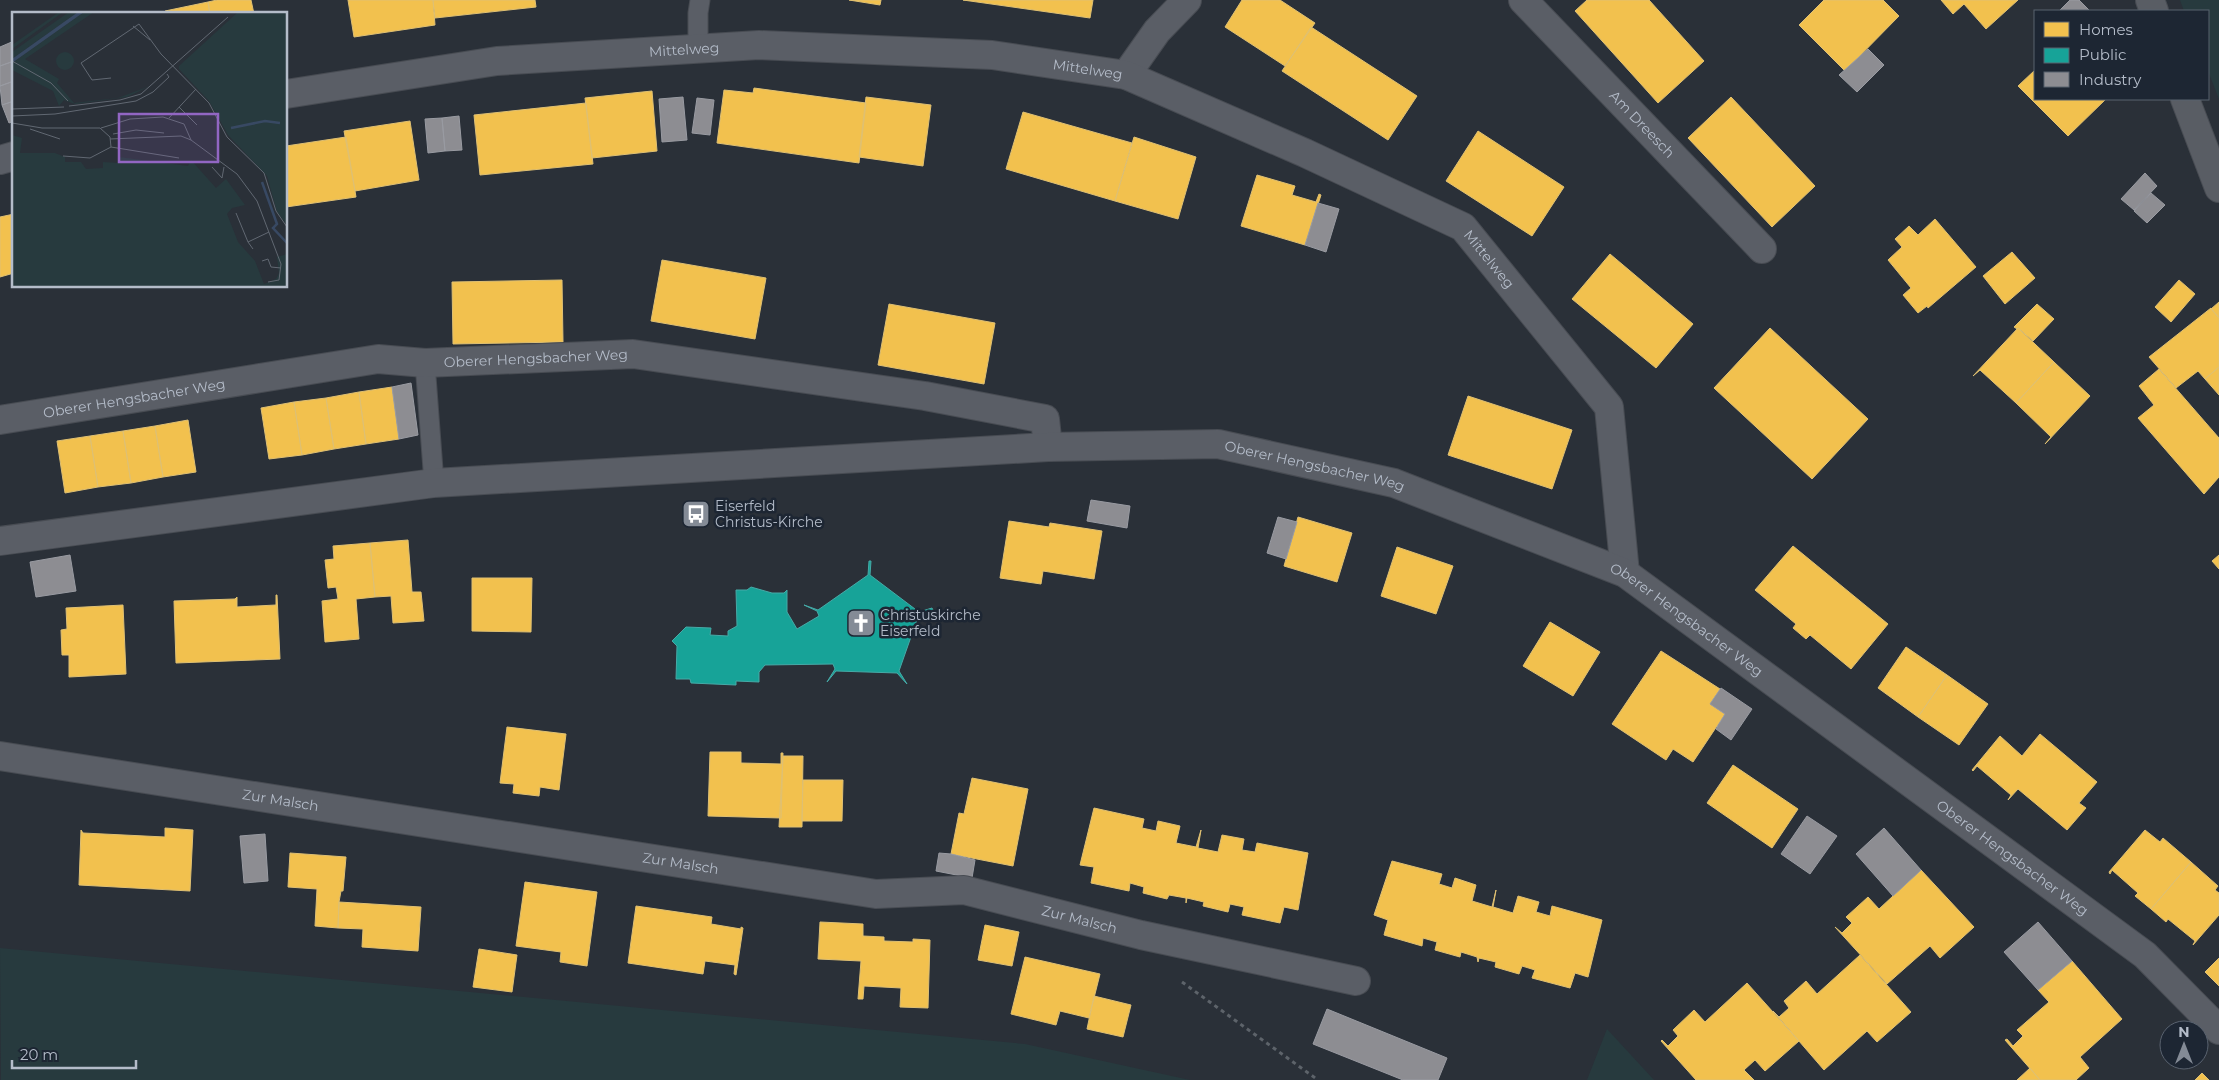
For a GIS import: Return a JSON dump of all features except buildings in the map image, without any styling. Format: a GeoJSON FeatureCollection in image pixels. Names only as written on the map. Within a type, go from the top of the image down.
{"type":"FeatureCollection","features":[{"type":"Feature","properties":{"kind":"street"},"geometry":{"type":"LineString","coordinates":[[1126,75],[1157,31],[1187,0]]}},
{"type":"Feature","properties":{"kind":"street","name":"Am Dreesch"},"geometry":{"type":"LineString","coordinates":[[1523,0],[1762,249]]}},
{"type":"Feature","properties":{"kind":"street","name":"Mittelweg"},"geometry":{"type":"LineString","coordinates":[[288,94],[497,61],[759,45],[992,55],[1126,75],[1305,153],[1463,227],[1609,407],[1625,572]]}},
{"type":"Feature","properties":{"kind":"street"},"geometry":{"type":"LineString","coordinates":[[2185,100],[2219,188]]}},
{"type":"Feature","properties":{"kind":"street","name":"Oberer Hengsbacher Weg"},"geometry":{"type":"LineString","coordinates":[[0,420],[378,359],[424,363],[633,354],[925,396],[1045,419],[1048,447]]}},
{"type":"Feature","properties":{"kind":"street","name":"Oberer Hengsbacher Weg"},"geometry":{"type":"LineString","coordinates":[[0,541],[434,483],[1048,447],[1218,444],[1394,483],[1625,572],[2145,955],[2219,1030]]}},
{"type":"Feature","properties":{"kind":"street","name":"Zur Malsch"},"geometry":{"type":"LineString","coordinates":[[0,756],[876,894],[964,890],[1141,935],[1356,981]]}},
{"type":"Feature","properties":{"kind":"lane"},"geometry":{"type":"LineString","coordinates":[[698,49],[700,0]]}},
{"type":"Feature","properties":{"kind":"lane"},"geometry":{"type":"LineString","coordinates":[[424,363],[434,483]]}},
{"type":"Feature","properties":{"kind":"path"},"geometry":{"type":"LineString","coordinates":[[1174,976],[1318,1080]]}},
{"type":"Feature","properties":{"kind":"green space"},"geometry":{"type":"Polygon","coordinates":[[[2180,0],[2219,0],[2219,99],[2209,74],[2209,10],[2184,10],[2180,0]]]}},
{"type":"Feature","properties":{"kind":"green space"},"geometry":{"type":"Polygon","coordinates":[[[0,948],[1025,1044],[1190,1080],[1,1080],[0,948]]]}},
{"type":"Feature","properties":{"kind":"green space"},"geometry":{"type":"Polygon","coordinates":[[[1607,1029],[1654,1080],[1587,1080],[1607,1029]]]}},
{"type":"Feature","properties":{"kind":"place","name":"Eiserfeld Christus-Kirche"},"geometry":{"type":"Point","coordinates":[696,514]}},
{"type":"Feature","properties":{"kind":"place","name":"Christuskirche Eiserfeld"},"geometry":{"type":"Point","coordinates":[861,623]}}]}
